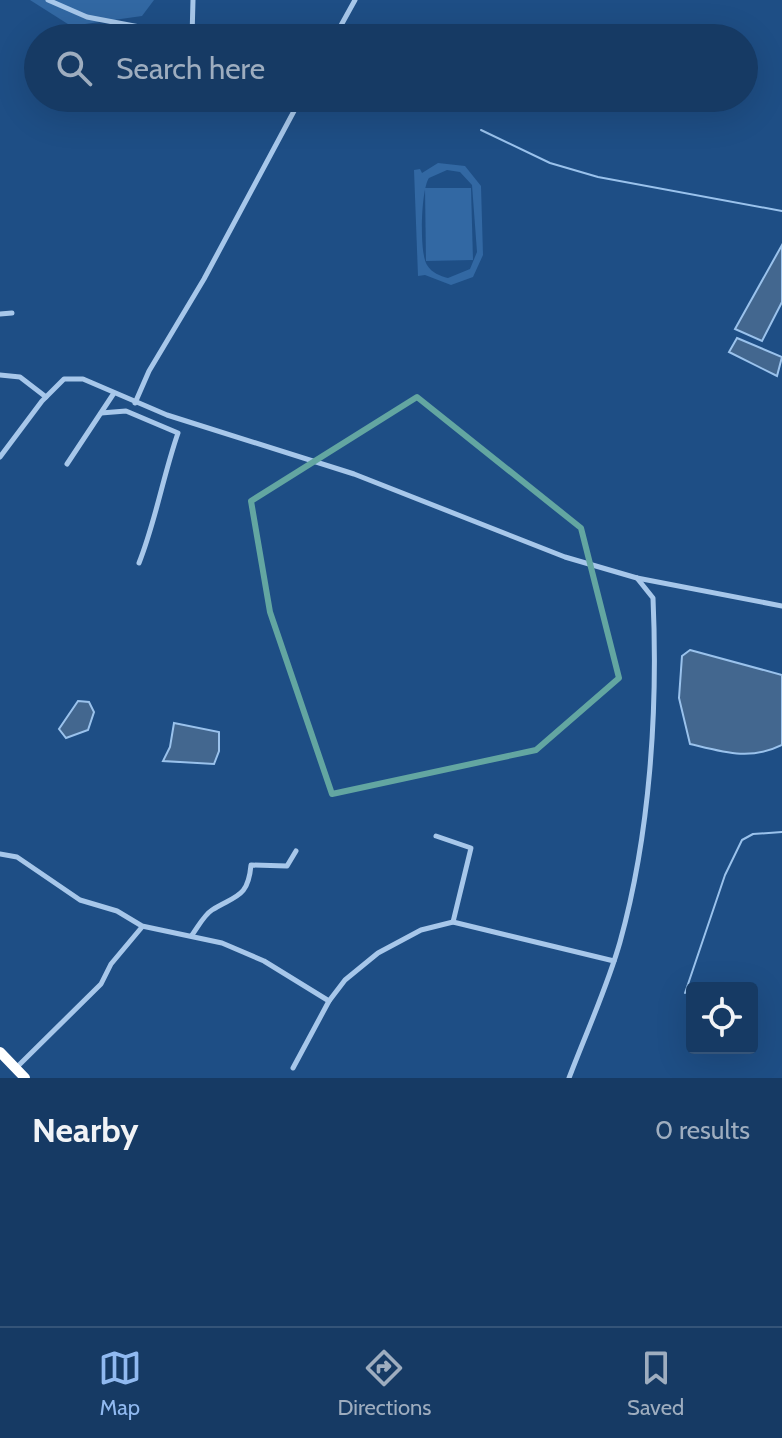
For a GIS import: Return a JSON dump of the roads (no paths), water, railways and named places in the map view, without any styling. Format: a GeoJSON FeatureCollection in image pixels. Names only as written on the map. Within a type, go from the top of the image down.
{"type":"FeatureCollection","features":[{"type":"Feature","properties":{"kind":"highway"},"geometry":{"type":"LineString","coordinates":[[0,1052],[25,1078]]}},
{"type":"Feature","properties":{"kind":"street"},"geometry":{"type":"LineString","coordinates":[[48,0],[87,17],[124,24]]}},
{"type":"Feature","properties":{"kind":"street"},"geometry":{"type":"LineString","coordinates":[[192,24],[193,0]]}},
{"type":"Feature","properties":{"kind":"street"},"geometry":{"type":"LineString","coordinates":[[342,24],[355,0]]}},
{"type":"Feature","properties":{"kind":"street"},"geometry":{"type":"LineString","coordinates":[[135,403],[293,112]]}},
{"type":"Feature","properties":{"kind":"street"},"geometry":{"type":"LineString","coordinates":[[0,314],[12,313]]}},
{"type":"Feature","properties":{"kind":"street"},"geometry":{"type":"LineString","coordinates":[[0,375],[20,377],[46,397]]}},
{"type":"Feature","properties":{"kind":"street"},"geometry":{"type":"LineString","coordinates":[[0,457],[46,397],[64,379],[83,379],[135,403],[354,474],[565,557],[637,578],[782,606]]}},
{"type":"Feature","properties":{"kind":"street"},"geometry":{"type":"LineString","coordinates":[[116,394],[130,396],[143,384]]}},
{"type":"Feature","properties":{"kind":"street"},"geometry":{"type":"LineString","coordinates":[[67,464],[116,394]]}},
{"type":"Feature","properties":{"kind":"street"},"geometry":{"type":"LineString","coordinates":[[101,413],[126,411],[178,433],[166,464],[154,525],[139,563]]}},
{"type":"Feature","properties":{"kind":"street"},"geometry":{"type":"LineString","coordinates":[[569,1078],[614,961],[639,865],[647,806],[653,598],[637,578]]}},
{"type":"Feature","properties":{"kind":"street"},"geometry":{"type":"LineString","coordinates":[[436,836],[471,848],[453,922]]}},
{"type":"Feature","properties":{"kind":"street"},"geometry":{"type":"LineString","coordinates":[[192,935],[213,909],[230,904],[242,891],[249,881],[251,865],[287,866],[296,851]]}},
{"type":"Feature","properties":{"kind":"street"},"geometry":{"type":"LineString","coordinates":[[0,854],[17,857],[80,900],[117,911],[142,926],[222,943],[264,961],[329,1001]]}},
{"type":"Feature","properties":{"kind":"street"},"geometry":{"type":"LineString","coordinates":[[293,1068],[329,1001],[345,980],[378,953],[408,935],[453,922],[614,961]]}},
{"type":"Feature","properties":{"kind":"street"},"geometry":{"type":"LineString","coordinates":[[16,1069],[50,1031],[101,984],[111,964],[142,926]]}},
{"type":"Feature","properties":{"kind":"waterway"},"geometry":{"type":"LineString","coordinates":[[481,130],[550,163],[598,177],[782,211]]}},
{"type":"Feature","properties":{"kind":"waterway"},"geometry":{"type":"LineString","coordinates":[[685,993],[725,875],[742,840],[753,834],[782,832]]}}]}
